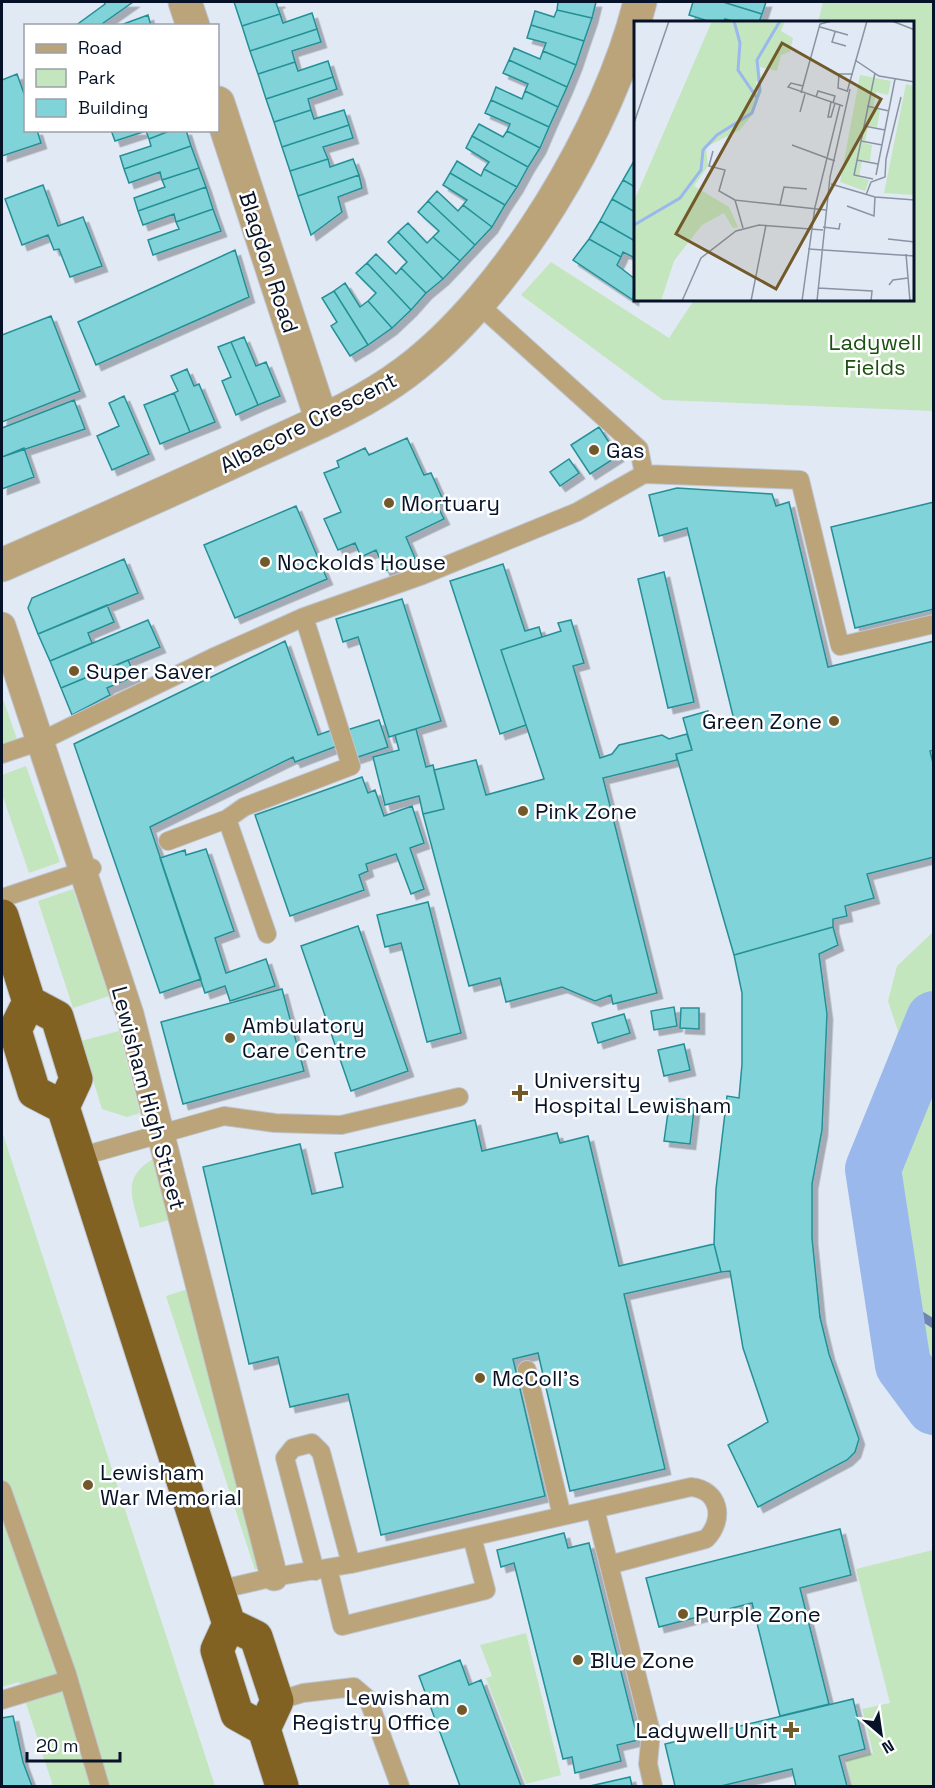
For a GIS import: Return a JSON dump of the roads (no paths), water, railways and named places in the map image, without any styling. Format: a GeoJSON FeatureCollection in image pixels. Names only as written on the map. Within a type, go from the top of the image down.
{"type":"FeatureCollection","features":[{"type":"Feature","properties":{"kind":"highway"},"geometry":{"type":"LineString","coordinates":[[2,916],[17,984],[15,1030],[34,1092],[63,1107]]}},
{"type":"Feature","properties":{"kind":"highway"},"geometry":{"type":"LineString","coordinates":[[17,984],[57,1017],[76,1079],[63,1107],[229,1624],[256,1638],[282,1786]]}},
{"type":"Feature","properties":{"kind":"street"},"geometry":{"type":"LineString","coordinates":[[185,2],[192,24]]}},
{"type":"Feature","properties":{"kind":"street","name":"Albacore Crescent"},"geometry":{"type":"LineString","coordinates":[[2,565],[130,510],[322,421],[373,394],[405,373],[438,346],[477,303],[518,252],[562,184],[605,101],[640,2]]}},
{"type":"Feature","properties":{"kind":"street","name":"Blagdon Road"},"geometry":{"type":"LineString","coordinates":[[219,106],[322,421]]}},
{"type":"Feature","properties":{"kind":"street","name":"Lewisham High Street"},"geometry":{"type":"LineString","coordinates":[[2,626],[88,869],[130,1014],[158,1133],[274,1577]]}},
{"type":"Feature","properties":{"kind":"lane"},"geometry":{"type":"LineString","coordinates":[[477,303],[639,450],[645,474]]}},
{"type":"Feature","properties":{"kind":"lane"},"geometry":{"type":"LineString","coordinates":[[2,754],[41,741],[212,658],[304,617],[423,575],[577,512],[645,474],[800,480],[840,646],[933,624]]}},
{"type":"Feature","properties":{"kind":"lane"},"geometry":{"type":"LineString","coordinates":[[168,841],[226,819],[244,807],[351,766],[304,617]]}},
{"type":"Feature","properties":{"kind":"lane"},"geometry":{"type":"LineString","coordinates":[[226,819],[267,934]]}},
{"type":"Feature","properties":{"kind":"lane"},"geometry":{"type":"LineString","coordinates":[[2,898],[88,869]]}},
{"type":"Feature","properties":{"kind":"lane"},"geometry":{"type":"LineString","coordinates":[[80,1157],[224,1116],[275,1123],[341,1125],[459,1097]]}},
{"type":"Feature","properties":{"kind":"lane"},"geometry":{"type":"LineString","coordinates":[[527,1370],[562,1516]]}},
{"type":"Feature","properties":{"kind":"lane"},"geometry":{"type":"LineString","coordinates":[[351,1564],[321,1452],[312,1443],[293,1448],[285,1458],[342,1626],[486,1590],[472,1537]]}},
{"type":"Feature","properties":{"kind":"lane"},"geometry":{"type":"LineString","coordinates":[[218,1590],[274,1577],[351,1564],[691,1487],[702,1488],[713,1498],[718,1519],[716,1529],[706,1539],[609,1565]]}},
{"type":"Feature","properties":{"kind":"lane"},"geometry":{"type":"LineString","coordinates":[[2,1490],[7,1522],[68,1680],[100,1786]]}},
{"type":"Feature","properties":{"kind":"lane"},"geometry":{"type":"LineString","coordinates":[[596,1509],[651,1732],[648,1764],[653,1786]]}},
{"type":"Feature","properties":{"kind":"lane"},"geometry":{"type":"LineString","coordinates":[[2,1700],[68,1680]]}},
{"type":"Feature","properties":{"kind":"lane"},"geometry":{"type":"LineString","coordinates":[[270,1715],[303,1693],[354,1687],[368,1699],[400,1786]]}},
{"type":"Feature","properties":{"kind":"waterway"},"geometry":{"type":"LineString","coordinates":[[934,1019],[873,1169],[903,1365],[934,1407]]}},
{"type":"Feature","properties":{"kind":"waterway"},"geometry":{"type":"LineString","coordinates":[[893,1298],[934,1324]]}},
{"type":"Feature","properties":{"kind":"place","name":"Gas"},"geometry":{"type":"Point","coordinates":[594,450]}},
{"type":"Feature","properties":{"kind":"place","name":"Mortuary"},"geometry":{"type":"Point","coordinates":[389,503]}},
{"type":"Feature","properties":{"kind":"place","name":"Nockolds House"},"geometry":{"type":"Point","coordinates":[265,562]}},
{"type":"Feature","properties":{"kind":"place","name":"Super Saver"},"geometry":{"type":"Point","coordinates":[74,671]}},
{"type":"Feature","properties":{"kind":"place","name":"Green Zone"},"geometry":{"type":"Point","coordinates":[834,721]}},
{"type":"Feature","properties":{"kind":"place","name":"Pink Zone"},"geometry":{"type":"Point","coordinates":[523,811]}},
{"type":"Feature","properties":{"kind":"place","name":"Ambulatory Care Centre"},"geometry":{"type":"Point","coordinates":[230,1038]}},
{"type":"Feature","properties":{"kind":"place","name":"University Hospital Lewisham"},"geometry":{"type":"Point","coordinates":[520,1093]}},
{"type":"Feature","properties":{"kind":"place","name":"McColl's"},"geometry":{"type":"Point","coordinates":[480,1378]}},
{"type":"Feature","properties":{"kind":"place","name":"Lewisham War Memorial"},"geometry":{"type":"Point","coordinates":[88,1485]}},
{"type":"Feature","properties":{"kind":"place","name":"Purple Zone"},"geometry":{"type":"Point","coordinates":[683,1614]}},
{"type":"Feature","properties":{"kind":"place","name":"Blue Zone"},"geometry":{"type":"Point","coordinates":[578,1660]}},
{"type":"Feature","properties":{"kind":"place","name":"Lewisham Registry Office"},"geometry":{"type":"Point","coordinates":[462,1710]}},
{"type":"Feature","properties":{"kind":"place","name":"Ladywell Unit"},"geometry":{"type":"Point","coordinates":[791,1730]}},
{"type":"Feature","properties":{"kind":"park label","name":"Ladywell Fields"},"geometry":{"type":"Point","coordinates":[875,354]}}]}
